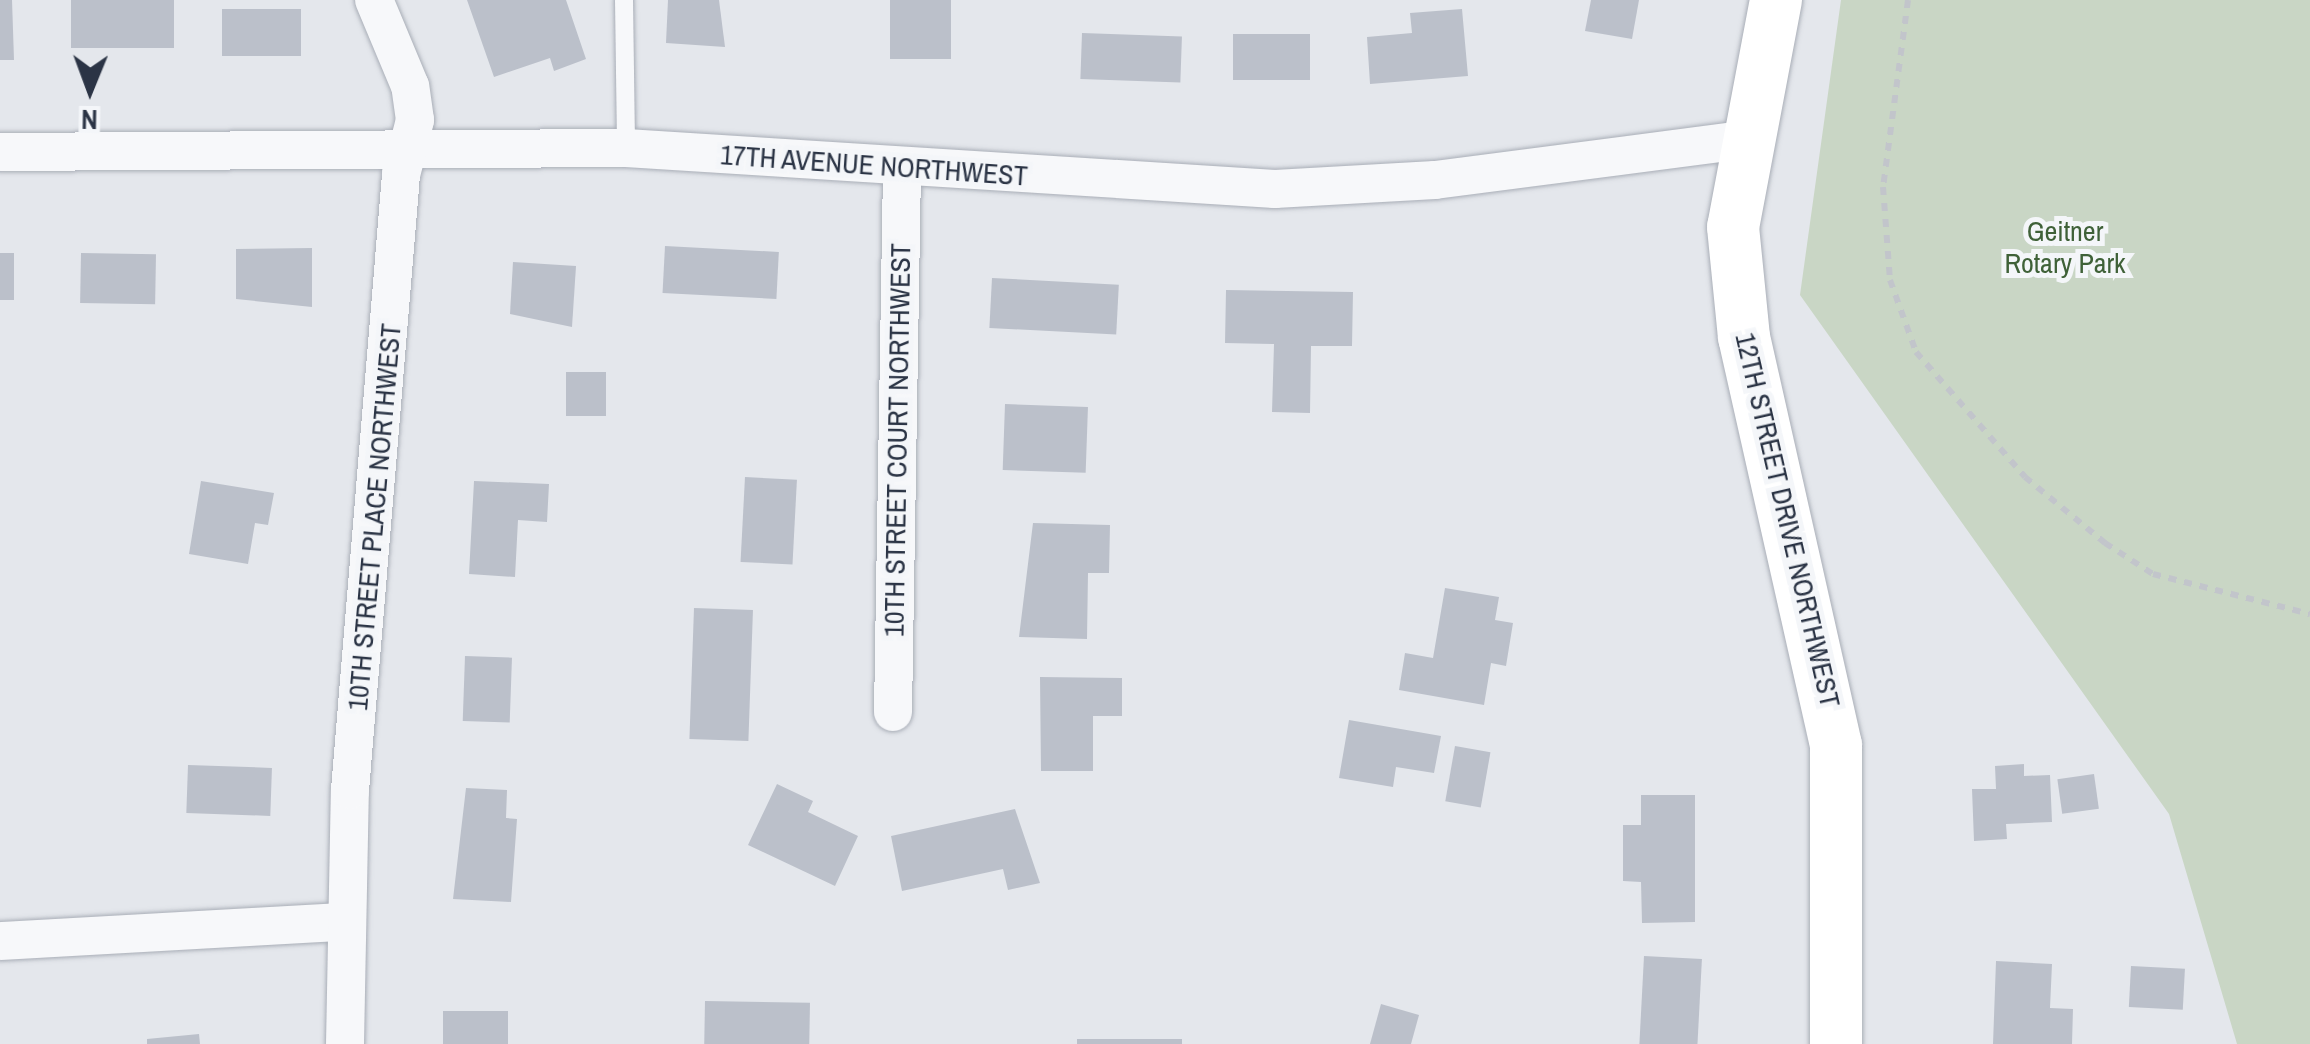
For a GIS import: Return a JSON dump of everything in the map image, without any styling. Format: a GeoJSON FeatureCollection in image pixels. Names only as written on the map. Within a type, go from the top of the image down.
{"type":"FeatureCollection","features":[{"type":"Feature","properties":{"kind":"street","name":"10TH STREET PLACE NORTHWEST"},"geometry":{"type":"LineString","coordinates":[[345,1044],[345,922],[410,86],[374,0]]}},
{"type":"Feature","properties":{"kind":"street","name":"12TH STREET DRIVE NORTHWEST"},"geometry":{"type":"LineString","coordinates":[[1776,0],[1744,140],[1733,227],[1744,337],[1836,745],[1836,1044]]}},
{"type":"Feature","properties":{"kind":"street","name":"17TH AVENUE NORTHWEST"},"geometry":{"type":"LineString","coordinates":[[0,152],[406,146],[626,148],[1275,189],[1436,180],[1744,140]]}},
{"type":"Feature","properties":{"kind":"street","name":"10TH STREET COURT NORTHWEST"},"geometry":{"type":"LineString","coordinates":[[893,712],[902,168]]}},
{"type":"Feature","properties":{"kind":"street"},"geometry":{"type":"LineString","coordinates":[[0,941],[345,922]]}},
{"type":"Feature","properties":{"kind":"lane"},"geometry":{"type":"LineString","coordinates":[[624,0],[626,148]]}},
{"type":"Feature","properties":{"kind":"path"},"geometry":{"type":"LineString","coordinates":[[1908,0],[1883,187],[1890,280],[1916,352],[2025,478],[2105,543],[2153,574],[2310,614]]}},
{"type":"Feature","properties":{"kind":"green space","name":"Geitner Rotary Park"},"geometry":{"type":"Polygon","coordinates":[[[1841,0],[2310,0],[2310,1044],[2237,1044],[2169,814],[1800,295],[1841,0]]]}},
{"type":"Feature","properties":{"kind":"building"},"geometry":{"type":"Polygon","coordinates":[[[0,0],[12,0],[14,60],[0,60],[0,0]]]}},
{"type":"Feature","properties":{"kind":"building"},"geometry":{"type":"Polygon","coordinates":[[[71,0],[174,0],[174,48],[71,48],[71,0]]]}},
{"type":"Feature","properties":{"kind":"building"},"geometry":{"type":"Polygon","coordinates":[[[467,0],[566,0],[586,59],[554,71],[550,58],[494,77],[467,0]]]}},
{"type":"Feature","properties":{"kind":"building"},"geometry":{"type":"Polygon","coordinates":[[[668,0],[719,0],[725,47],[666,43],[668,0]]]}},
{"type":"Feature","properties":{"kind":"building"},"geometry":{"type":"Polygon","coordinates":[[[890,0],[951,0],[951,59],[890,59],[890,0]]]}},
{"type":"Feature","properties":{"kind":"building"},"geometry":{"type":"Polygon","coordinates":[[[1591,0],[1639,0],[1632,39],[1585,31],[1591,0]]]}},
{"type":"Feature","properties":{"kind":"building"},"geometry":{"type":"Polygon","coordinates":[[[222,9],[301,9],[301,56],[222,56],[222,9]]]}},
{"type":"Feature","properties":{"kind":"building"},"geometry":{"type":"Polygon","coordinates":[[[1462,9],[1468,76],[1370,84],[1367,37],[1412,33],[1410,13],[1462,9]]]}},
{"type":"Feature","properties":{"kind":"building"},"geometry":{"type":"Polygon","coordinates":[[[1082,33],[1182,36],[1180,82],[1080,79],[1082,33]]]}},
{"type":"Feature","properties":{"kind":"building"},"geometry":{"type":"Polygon","coordinates":[[[1233,34],[1310,34],[1310,80],[1233,80],[1233,34]]]}},
{"type":"Feature","properties":{"kind":"building"},"geometry":{"type":"Polygon","coordinates":[[[665,246],[779,252],[776,299],[663,293],[665,246]]]}},
{"type":"Feature","properties":{"kind":"building"},"geometry":{"type":"Polygon","coordinates":[[[312,248],[312,307],[236,299],[236,249],[312,248]]]}},
{"type":"Feature","properties":{"kind":"building"},"geometry":{"type":"Polygon","coordinates":[[[0,253],[14,253],[14,300],[0,300],[0,253]]]}},
{"type":"Feature","properties":{"kind":"building"},"geometry":{"type":"Polygon","coordinates":[[[81,253],[156,254],[155,304],[80,303],[81,253]]]}},
{"type":"Feature","properties":{"kind":"building"},"geometry":{"type":"Polygon","coordinates":[[[513,262],[576,266],[572,327],[510,314],[513,262]]]}},
{"type":"Feature","properties":{"kind":"building"},"geometry":{"type":"Polygon","coordinates":[[[992,278],[1119,285],[1116,335],[989,328],[992,278]]]}},
{"type":"Feature","properties":{"kind":"building"},"geometry":{"type":"Polygon","coordinates":[[[1226,290],[1353,292],[1352,346],[1311,346],[1310,413],[1272,412],[1274,344],[1225,343],[1226,290]]]}},
{"type":"Feature","properties":{"kind":"building"},"geometry":{"type":"Polygon","coordinates":[[[566,372],[606,372],[606,416],[566,416],[566,372]]]}},
{"type":"Feature","properties":{"kind":"building"},"geometry":{"type":"Polygon","coordinates":[[[1005,404],[1088,407],[1086,473],[1003,470],[1005,404]]]}},
{"type":"Feature","properties":{"kind":"building"},"geometry":{"type":"Polygon","coordinates":[[[745,477],[797,480],[792,565],[741,562],[745,477]]]}},
{"type":"Feature","properties":{"kind":"building"},"geometry":{"type":"Polygon","coordinates":[[[201,481],[274,493],[268,525],[255,523],[248,564],[189,554],[201,481]]]}},
{"type":"Feature","properties":{"kind":"building"},"geometry":{"type":"Polygon","coordinates":[[[474,481],[549,484],[547,522],[518,520],[515,577],[469,574],[474,481]]]}},
{"type":"Feature","properties":{"kind":"building"},"geometry":{"type":"Polygon","coordinates":[[[1033,523],[1110,525],[1109,573],[1088,573],[1087,639],[1019,637],[1033,523]]]}},
{"type":"Feature","properties":{"kind":"building"},"geometry":{"type":"Polygon","coordinates":[[[1445,588],[1499,597],[1495,620],[1513,623],[1506,666],[1491,663],[1484,705],[1399,690],[1405,653],[1433,658],[1445,588]]]}},
{"type":"Feature","properties":{"kind":"building"},"geometry":{"type":"Polygon","coordinates":[[[694,608],[753,610],[748,741],[689,739],[694,608]]]}},
{"type":"Feature","properties":{"kind":"building"},"geometry":{"type":"Polygon","coordinates":[[[465,656],[512,658],[510,723],[463,721],[465,656]]]}},
{"type":"Feature","properties":{"kind":"building"},"geometry":{"type":"Polygon","coordinates":[[[1040,677],[1122,678],[1122,716],[1093,716],[1093,771],[1041,771],[1040,677]]]}},
{"type":"Feature","properties":{"kind":"building"},"geometry":{"type":"Polygon","coordinates":[[[1349,720],[1441,736],[1434,773],[1396,767],[1393,787],[1339,778],[1349,720]]]}},
{"type":"Feature","properties":{"kind":"building"},"geometry":{"type":"Polygon","coordinates":[[[1455,746],[1490,752],[1481,807],[1445,801],[1455,746]]]}},
{"type":"Feature","properties":{"kind":"building"},"geometry":{"type":"Polygon","coordinates":[[[2024,764],[2024,776],[2050,775],[2052,822],[2006,824],[2007,839],[1974,841],[1972,789],[1996,789],[1995,766],[2024,764]]]}},
{"type":"Feature","properties":{"kind":"building"},"geometry":{"type":"Polygon","coordinates":[[[188,765],[272,768],[270,816],[186,813],[188,765]]]}},
{"type":"Feature","properties":{"kind":"building"},"geometry":{"type":"Polygon","coordinates":[[[2094,774],[2099,809],[2062,814],[2057,779],[2094,774]]]}},
{"type":"Feature","properties":{"kind":"building"},"geometry":{"type":"Polygon","coordinates":[[[777,784],[813,801],[808,812],[858,836],[835,886],[748,845],[777,784]]]}},
{"type":"Feature","properties":{"kind":"building"},"geometry":{"type":"Polygon","coordinates":[[[466,788],[507,790],[506,818],[517,819],[511,902],[453,899],[466,788]]]}},
{"type":"Feature","properties":{"kind":"building"},"geometry":{"type":"Polygon","coordinates":[[[1641,795],[1695,795],[1695,922],[1642,923],[1641,882],[1623,881],[1623,825],[1641,825],[1641,795]]]}},
{"type":"Feature","properties":{"kind":"building"},"geometry":{"type":"Polygon","coordinates":[[[1015,809],[1040,883],[1008,890],[1003,869],[902,891],[891,836],[1015,809]]]}},
{"type":"Feature","properties":{"kind":"building"},"geometry":{"type":"Polygon","coordinates":[[[1644,956],[1702,959],[1697,1044],[1639,1044],[1644,956]]]}},
{"type":"Feature","properties":{"kind":"building"},"geometry":{"type":"Polygon","coordinates":[[[1996,961],[2052,964],[2050,1008],[2073,1009],[2072,1044],[1993,1044],[1996,961]]]}},
{"type":"Feature","properties":{"kind":"building"},"geometry":{"type":"Polygon","coordinates":[[[2131,966],[2185,969],[2183,1010],[2129,1007],[2131,966]]]}},
{"type":"Feature","properties":{"kind":"building"},"geometry":{"type":"Polygon","coordinates":[[[705,1001],[810,1003],[809,1044],[704,1044],[705,1001]]]}},
{"type":"Feature","properties":{"kind":"building"},"geometry":{"type":"Polygon","coordinates":[[[1381,1004],[1419,1015],[1411,1044],[1370,1044],[1381,1004]]]}},
{"type":"Feature","properties":{"kind":"building"},"geometry":{"type":"Polygon","coordinates":[[[443,1011],[508,1011],[508,1044],[443,1044],[443,1011]]]}},
{"type":"Feature","properties":{"kind":"building"},"geometry":{"type":"Polygon","coordinates":[[[199,1034],[200,1044],[147,1044],[147,1039],[199,1034]]]}},
{"type":"Feature","properties":{"kind":"building"},"geometry":{"type":"Polygon","coordinates":[[[1077,1039],[1182,1039],[1182,1044],[1077,1044],[1077,1039]]]}}]}
